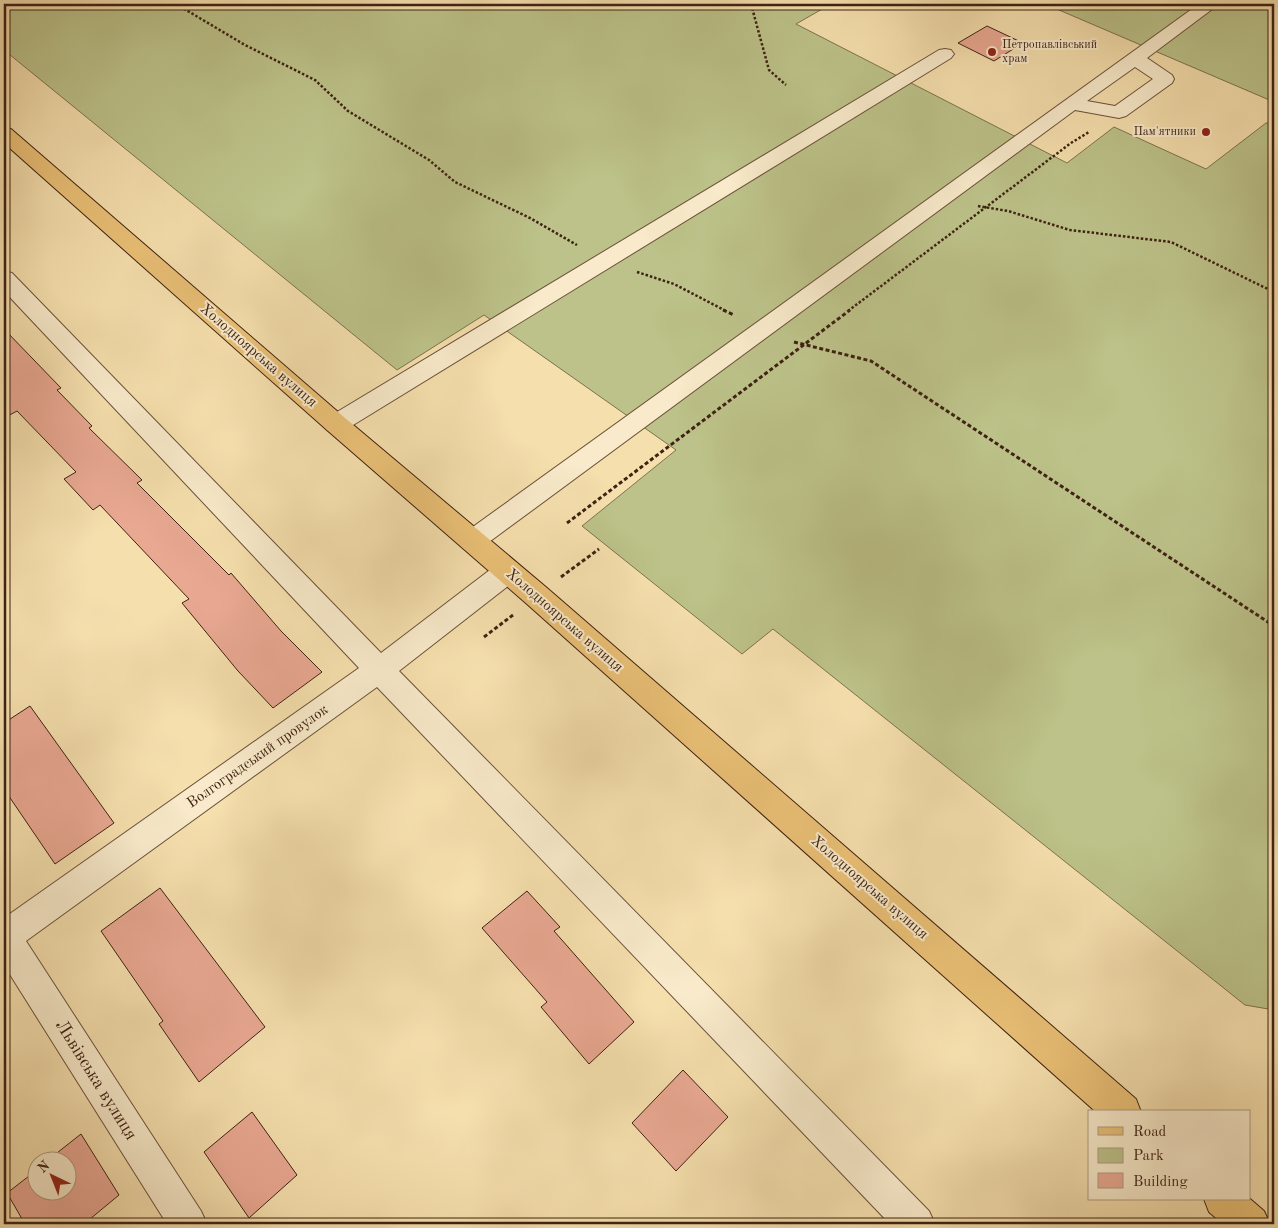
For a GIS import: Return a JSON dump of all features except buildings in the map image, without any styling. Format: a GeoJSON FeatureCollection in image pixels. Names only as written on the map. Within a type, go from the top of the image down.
{"type":"FeatureCollection","features":[{"type":"Feature","properties":{"kind":"main road","name":"Холодноярська вулиця"},"geometry":{"type":"LineString","coordinates":[[4,133],[1121,1110]]}},
{"type":"Feature","properties":{"kind":"main road"},"geometry":{"type":"LineString","coordinates":[[1223,1200],[1251,1224]]}},
{"type":"Feature","properties":{"kind":"street"},"geometry":{"type":"LineString","coordinates":[[472,541],[939,199],[1210,4]]}},
{"type":"Feature","properties":{"kind":"street"},"geometry":{"type":"LineString","coordinates":[[336,424],[945,54]]}},
{"type":"Feature","properties":{"kind":"street"},"geometry":{"type":"LineString","coordinates":[[1070,104],[1120,112],[1165,79],[1135,58]]}},
{"type":"Feature","properties":{"kind":"street"},"geometry":{"type":"LineString","coordinates":[[4,278],[916,1224]]}},
{"type":"Feature","properties":{"kind":"street","name":"Волгоградський провулок"},"geometry":{"type":"LineString","coordinates":[[4,937],[380,670],[508,572]]}},
{"type":"Feature","properties":{"kind":"street","name":"Львівська вулиця"},"geometry":{"type":"LineString","coordinates":[[4,937],[188,1224]]}},
{"type":"Feature","properties":{"kind":"path"},"geometry":{"type":"LineString","coordinates":[[176,4],[245,45],[315,80],[348,111],[429,160],[455,182],[530,218],[604,261],[674,284],[780,338],[871,362],[1274,626]]}},
{"type":"Feature","properties":{"kind":"path"},"geometry":{"type":"LineString","coordinates":[[751,4],[768,70],[786,85]]}},
{"type":"Feature","properties":{"kind":"path"},"geometry":{"type":"LineString","coordinates":[[567,523],[1071,143],[1120,112]]}},
{"type":"Feature","properties":{"kind":"path"},"geometry":{"type":"LineString","coordinates":[[939,199],[1008,212],[1070,230],[1171,242],[1274,292]]}},
{"type":"Feature","properties":{"kind":"green space"},"geometry":{"type":"Polygon","coordinates":[[[4,4],[831,4],[796,24],[1067,163],[1114,127],[1206,169],[1266,123],[1274,123],[1274,1010],[1245,1005],[773,629],[742,654],[582,526],[676,450],[484,315],[397,370],[4,50],[4,4]]]}},
{"type":"Feature","properties":{"kind":"green space"},"geometry":{"type":"Polygon","coordinates":[[[1045,4],[1274,4],[1274,102],[1045,4]]]}},
{"type":"Feature","properties":{"kind":"place","name":"Петропавлівський храм"},"geometry":{"type":"Point","coordinates":[992,52]}},
{"type":"Feature","properties":{"kind":"place","name":"Пам'ятники"},"geometry":{"type":"Point","coordinates":[1206,132]}}]}
